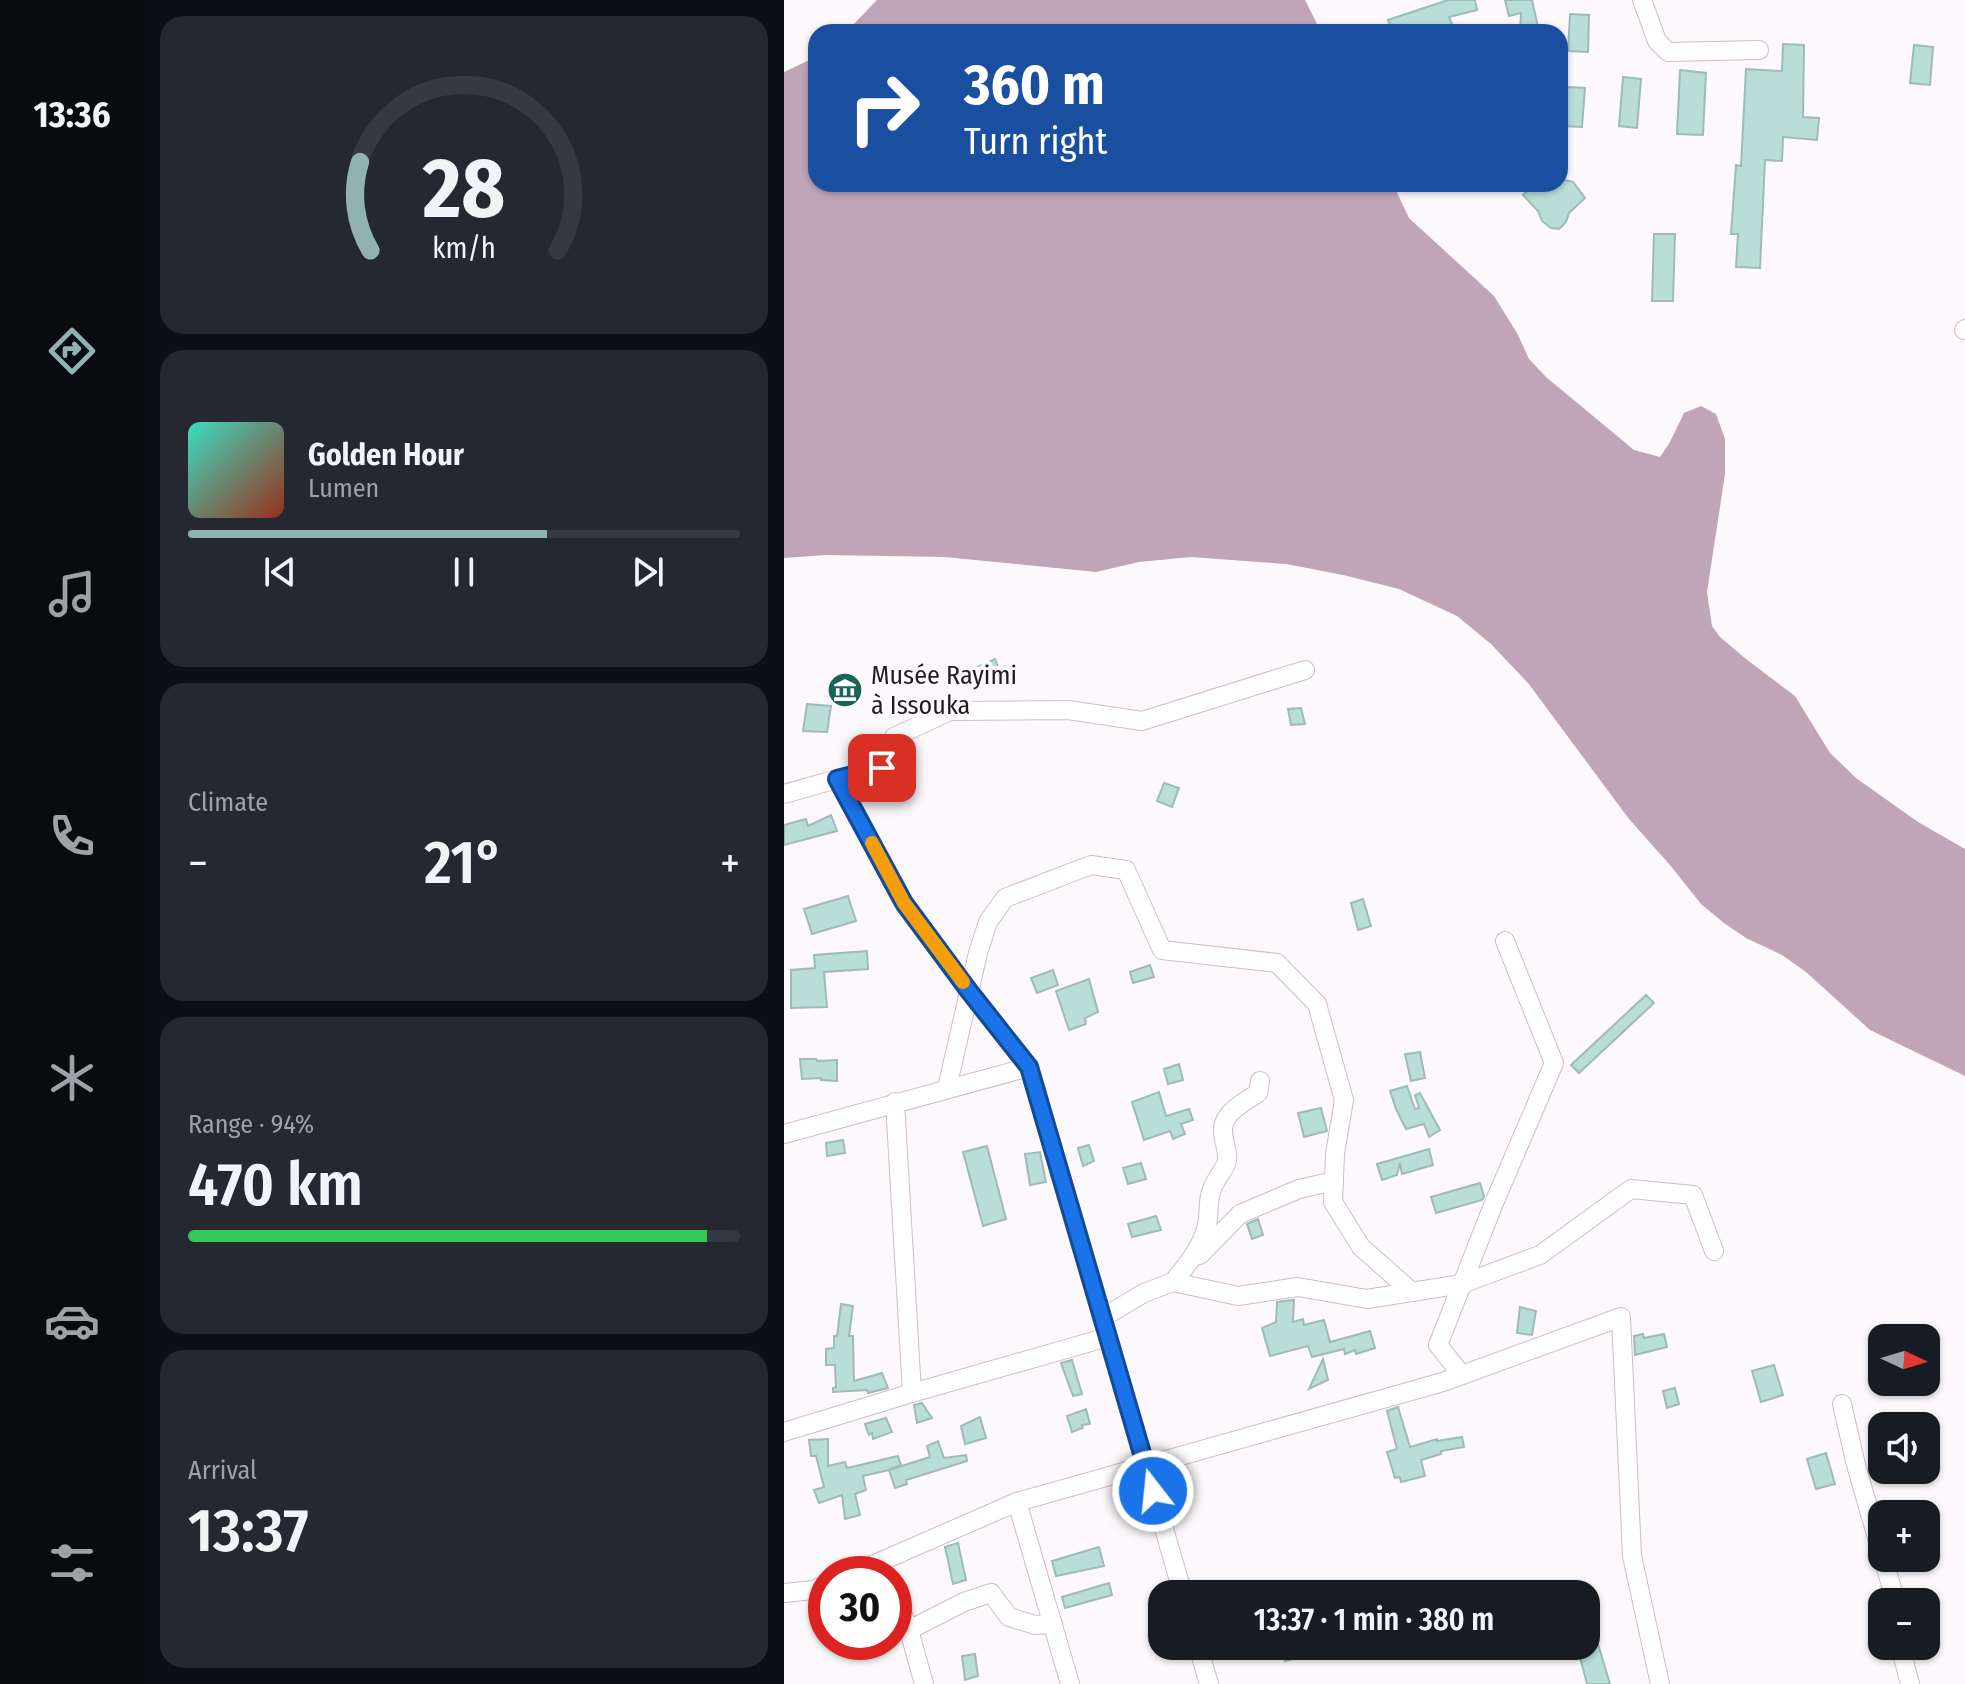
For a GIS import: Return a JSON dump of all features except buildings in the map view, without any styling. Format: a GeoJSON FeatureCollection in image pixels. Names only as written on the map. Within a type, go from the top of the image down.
{"type":"FeatureCollection","features":[{"type":"Feature","properties":{"kind":"street"},"geometry":{"type":"LineString","coordinates":[[1642,0],[1657,41],[1668,52],[1759,50]]}},
{"type":"Feature","properties":{"kind":"street"},"geometry":{"type":"LineString","coordinates":[[784,794],[882,768],[894,737],[950,711],[1068,710],[1142,721],[1305,670]]}},
{"type":"Feature","properties":{"kind":"street"},"geometry":{"type":"LineString","coordinates":[[837,779],[904,903],[1029,1067],[1179,1580]]}},
{"type":"Feature","properties":{"kind":"street"},"geometry":{"type":"LineString","coordinates":[[947,1088],[978,953],[988,922],[1005,898],[1091,865],[1126,870],[1162,950],[1277,963],[1317,1004],[1344,1100],[1335,1154],[1333,1202],[1361,1247],[1412,1292]]}},
{"type":"Feature","properties":{"kind":"street"},"geometry":{"type":"LineString","coordinates":[[1461,1374],[1438,1345],[1554,1063],[1505,941]]}},
{"type":"Feature","properties":{"kind":"street"},"geometry":{"type":"LineString","coordinates":[[784,1134],[1029,1067]]}},
{"type":"Feature","properties":{"kind":"street"},"geometry":{"type":"LineString","coordinates":[[1173,1282],[1197,1251],[1207,1227],[1209,1196],[1226,1164],[1222,1138],[1224,1121],[1236,1108],[1258,1093],[1260,1081]]}},
{"type":"Feature","properties":{"kind":"street"},"geometry":{"type":"LineString","coordinates":[[895,1102],[912,1393]]}},
{"type":"Feature","properties":{"kind":"street"},"geometry":{"type":"LineString","coordinates":[[1102,1318],[1144,1293],[1173,1282],[1240,1214],[1299,1189],[1334,1181]]}},
{"type":"Feature","properties":{"kind":"street"},"geometry":{"type":"LineString","coordinates":[[1173,1282],[1238,1296],[1298,1287],[1367,1299],[1462,1284],[1540,1255],[1631,1189],[1693,1195],[1714,1251]]}},
{"type":"Feature","properties":{"kind":"street"},"geometry":{"type":"LineString","coordinates":[[908,1556],[1017,1502],[1443,1382],[1621,1317],[1632,1556],[1660,1684]]}},
{"type":"Feature","properties":{"kind":"street"},"geometry":{"type":"LineString","coordinates":[[784,1432],[1108,1337]]}},
{"type":"Feature","properties":{"kind":"street"},"geometry":{"type":"LineString","coordinates":[[1842,1404],[1868,1507]]}},
{"type":"Feature","properties":{"kind":"street"},"geometry":{"type":"LineString","coordinates":[[1017,1502],[1070,1684]]}},
{"type":"Feature","properties":{"kind":"street"},"geometry":{"type":"LineString","coordinates":[[784,1593],[808,1591]]}},
{"type":"Feature","properties":{"kind":"street"},"geometry":{"type":"LineString","coordinates":[[912,1628],[964,1602],[991,1593],[1009,1617],[1035,1625],[1053,1624]]}},
{"type":"Feature","properties":{"kind":"street"},"geometry":{"type":"LineString","coordinates":[[912,1641],[924,1684]]}},
{"type":"Feature","properties":{"kind":"street"},"geometry":{"type":"LineString","coordinates":[[1202,1660],[1209,1684]]}},
{"type":"Feature","properties":{"kind":"street"},"geometry":{"type":"LineString","coordinates":[[1904,1660],[1910,1684]]}},
{"type":"Feature","properties":{"kind":"shaded area"},"geometry":{"type":"Polygon","coordinates":[[[877,0],[1305,0],[1317,24],[854,24],[877,0]]]}},
{"type":"Feature","properties":{"kind":"shaded area"},"geometry":{"type":"Polygon","coordinates":[[[808,61],[808,192],[1397,192],[1409,218],[1494,296],[1529,359],[1546,377],[1634,450],[1660,457],[1684,413],[1701,406],[1716,414],[1725,439],[1725,474],[1707,592],[1712,626],[1746,659],[1795,696],[1830,753],[1856,778],[1918,822],[1965,849],[1965,1076],[1870,1030],[1806,972],[1782,955],[1746,938],[1701,904],[1629,819],[1528,683],[1491,644],[1457,616],[1399,589],[1286,564],[1191,557],[1139,562],[1096,572],[945,557],[826,555],[784,558],[784,72],[808,61]]]}},
{"type":"Feature","properties":{"kind":"slow traffic"},"geometry":{"type":"LineString","coordinates":[[872,843],[904,903],[963,982]]}},
{"type":"Feature","properties":{"kind":"place","name":"Musée Rayimi à Issouka"},"geometry":{"type":"Point","coordinates":[845,690]}},
{"type":"Feature","properties":{"kind":"route"},"geometry":{"type":"LineString","coordinates":[[882,768],[837,779],[904,903],[1029,1067],[1153,1491]]}}]}
